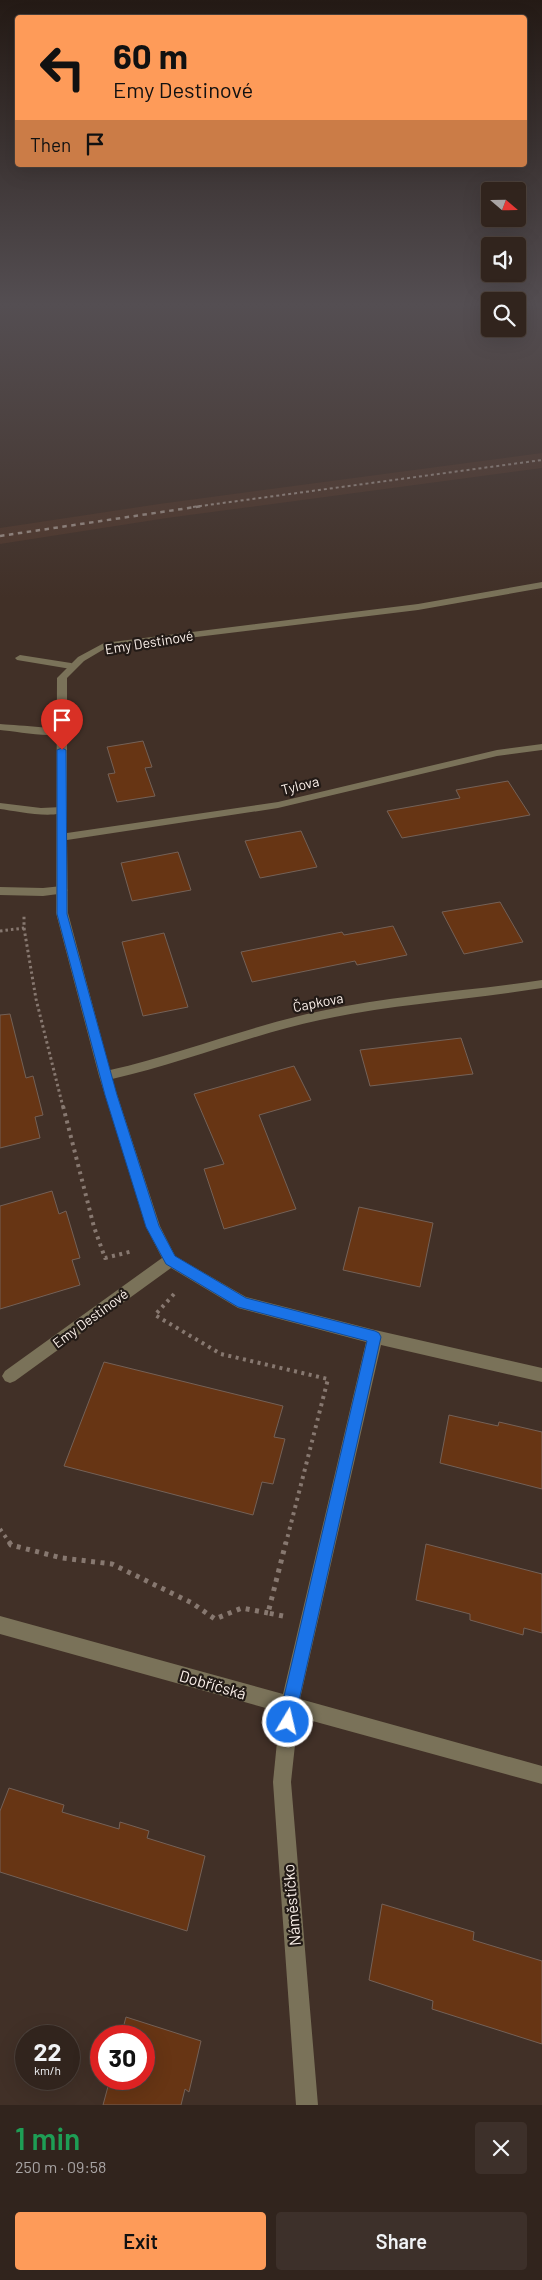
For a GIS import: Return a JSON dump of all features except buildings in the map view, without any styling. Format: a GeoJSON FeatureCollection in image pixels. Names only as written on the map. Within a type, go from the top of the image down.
{"type":"FeatureCollection","features":[{"type":"Feature","properties":{"kind":"street","name":"Emy Destinové"},"geometry":{"type":"LineString","coordinates":[[71,666],[80,658],[104,646],[418,607],[542,586]]}},
{"type":"Feature","properties":{"kind":"street"},"geometry":{"type":"LineString","coordinates":[[20,658],[71,666],[62,678],[62,914],[105,1076],[153,1227],[170,1260],[243,1303],[375,1337],[542,1376]]}},
{"type":"Feature","properties":{"kind":"street"},"geometry":{"type":"LineString","coordinates":[[0,727],[48,732],[62,731]]}},
{"type":"Feature","properties":{"kind":"street","name":"Tylova"},"geometry":{"type":"LineString","coordinates":[[62,837],[278,805],[497,753],[542,747]]}},
{"type":"Feature","properties":{"kind":"street"},"geometry":{"type":"LineString","coordinates":[[0,806],[41,811],[62,810]]}},
{"type":"Feature","properties":{"kind":"street"},"geometry":{"type":"LineString","coordinates":[[0,891],[43,892],[62,890]]}},
{"type":"Feature","properties":{"kind":"street","name":"Čapkova"},"geometry":{"type":"LineString","coordinates":[[105,1076],[144,1068],[291,1022],[381,1005],[502,991],[542,984]]}},
{"type":"Feature","properties":{"kind":"street","name":"Emy Destinové"},"geometry":{"type":"LineString","coordinates":[[10,1376],[170,1260]]}},
{"type":"Feature","properties":{"kind":"street"},"geometry":{"type":"LineString","coordinates":[[290,1705],[375,1337]]}},
{"type":"Feature","properties":{"kind":"street","name":"Dobříčská"},"geometry":{"type":"LineString","coordinates":[[0,1625],[542,1775]]}},
{"type":"Feature","properties":{"kind":"street","name":"Náměstíčko"},"geometry":{"type":"LineString","coordinates":[[290,1705],[282,1782],[308,2105]]}},
{"type":"Feature","properties":{"kind":"path"},"geometry":{"type":"LineString","coordinates":[[62,914],[23,914],[36,999],[94,1227],[105,1258],[133,1251]]}},
{"type":"Feature","properties":{"kind":"path"},"geometry":{"type":"LineString","coordinates":[[0,931],[24,928]]}},
{"type":"Feature","properties":{"kind":"path"},"geometry":{"type":"LineString","coordinates":[[174,1294],[155,1315],[222,1354],[328,1379],[268,1613]]}},
{"type":"Feature","properties":{"kind":"path"},"geometry":{"type":"LineString","coordinates":[[0,1529],[12,1545],[62,1558],[112,1564],[192,1603],[215,1618],[242,1608],[311,1620]]}},
{"type":"Feature","properties":{"kind":"shaded area"},"geometry":{"type":"Polygon","coordinates":[[[542,453],[542,468],[167,518],[0,544],[0,528],[159,504],[542,453]]]}},
{"type":"Feature","properties":{"kind":"railway"},"geometry":{"type":"LineString","coordinates":[[193,507],[542,460]]}},
{"type":"Feature","properties":{"kind":"railway"},"geometry":{"type":"LineString","coordinates":[[0,536],[202,506]]}},
{"type":"Feature","properties":{"kind":"route"},"geometry":{"type":"LineString","coordinates":[[62,750],[62,914],[105,1076],[153,1227],[170,1260],[243,1303],[375,1337],[290,1705],[288,1722]]}}]}
